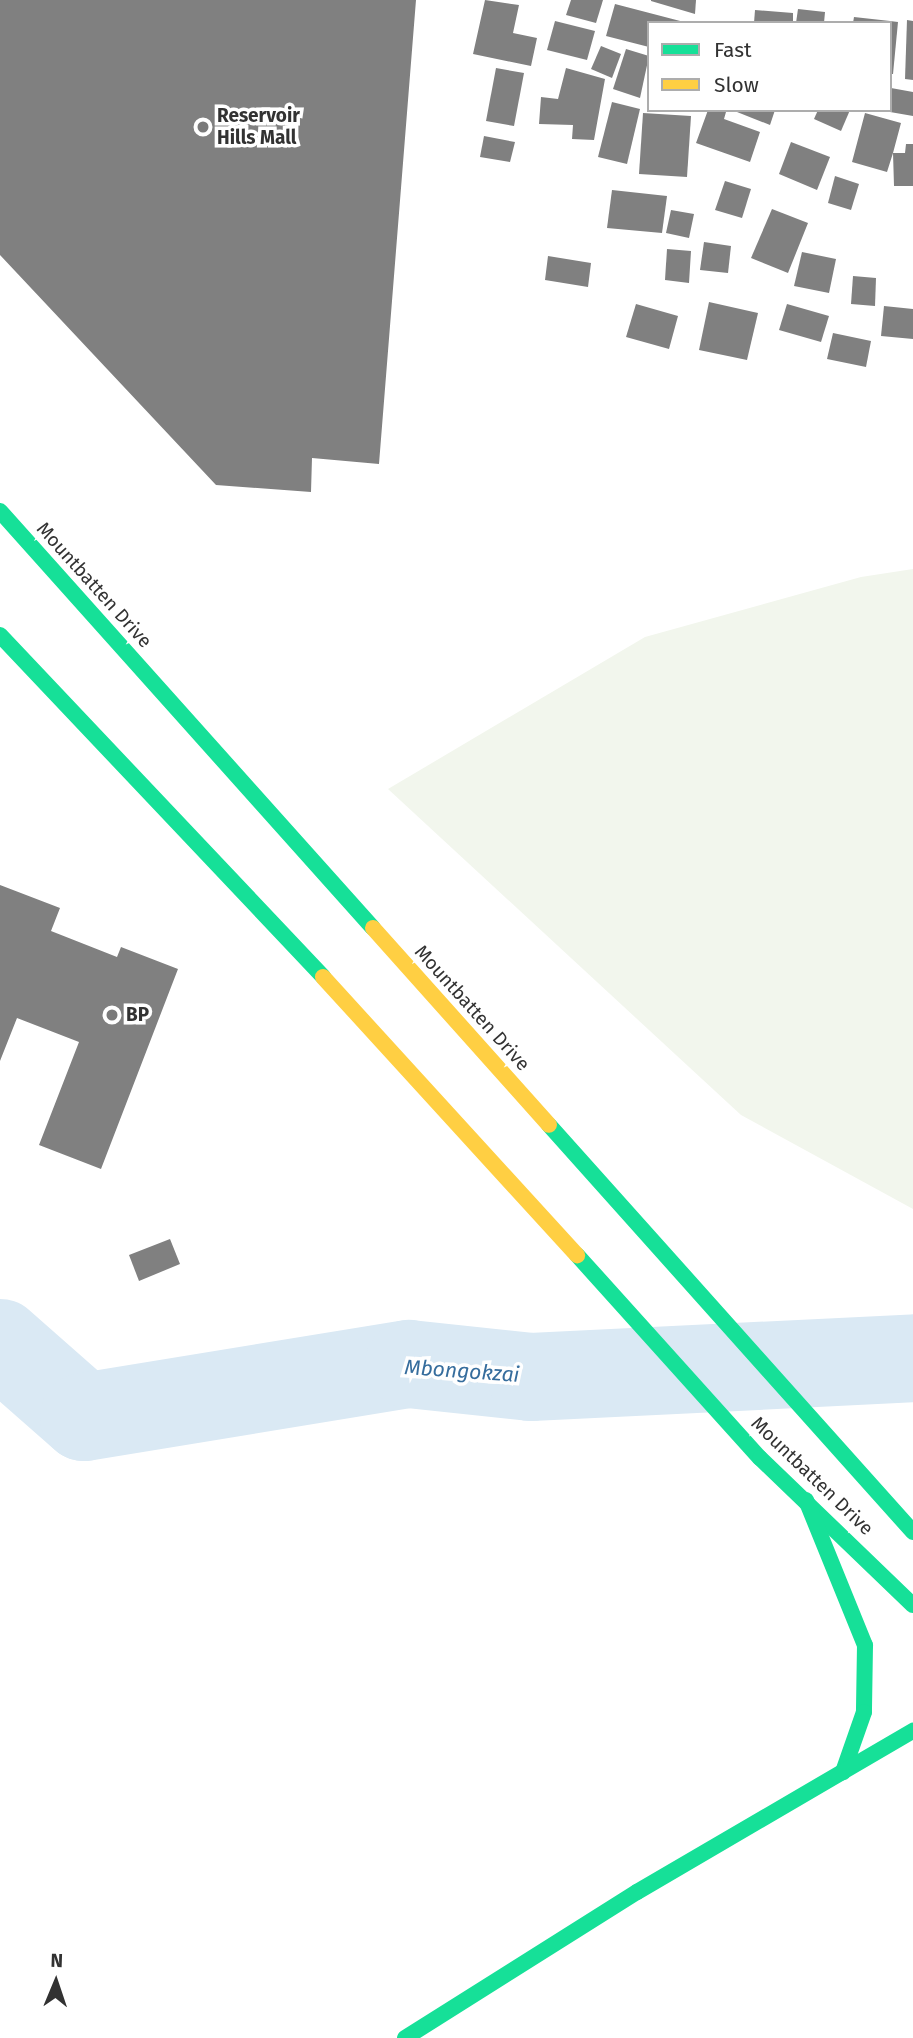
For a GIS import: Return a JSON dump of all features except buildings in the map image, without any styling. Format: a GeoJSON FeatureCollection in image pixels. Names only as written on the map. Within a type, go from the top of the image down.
{"type":"FeatureCollection","features":[{"type":"Feature","properties":{"kind":"main road","name":"Mountbatten Drive"},"geometry":{"type":"LineString","coordinates":[[0,511],[751,1355],[909,1528]]}},
{"type":"Feature","properties":{"kind":"main road","name":"Mountbatten Drive"},"geometry":{"type":"LineString","coordinates":[[0,635],[401,1059],[761,1458],[913,1605]]}},
{"type":"Feature","properties":{"kind":"main road"},"geometry":{"type":"LineString","coordinates":[[806,1500],[865,1645],[864,1712],[843,1772]]}},
{"type":"Feature","properties":{"kind":"main road"},"geometry":{"type":"LineString","coordinates":[[405,2038],[913,1731]]}},
{"type":"Feature","properties":{"kind":"shaded area"},"geometry":{"type":"Polygon","coordinates":[[[913,569],[913,1209],[741,1115],[388,789],[645,637],[861,577],[913,569]]]}},
{"type":"Feature","properties":{"kind":"waterway","name":"Mbongokzai"},"geometry":{"type":"LineString","coordinates":[[0,1343],[84,1417],[409,1364],[531,1377],[913,1358]]}},
{"type":"Feature","properties":{"kind":"traffic: fast"},"geometry":{"type":"LineString","coordinates":[[0,511],[373,928]]}},
{"type":"Feature","properties":{"kind":"traffic: fast"},"geometry":{"type":"LineString","coordinates":[[0,635],[323,977]]}},
{"type":"Feature","properties":{"kind":"traffic: fast"},"geometry":{"type":"LineString","coordinates":[[549,1125],[913,1532]]}},
{"type":"Feature","properties":{"kind":"traffic: fast"},"geometry":{"type":"LineString","coordinates":[[577,1255],[760,1458],[913,1605]]}},
{"type":"Feature","properties":{"kind":"traffic: fast"},"geometry":{"type":"LineString","coordinates":[[806,1500],[865,1645],[864,1712],[843,1772]]}},
{"type":"Feature","properties":{"kind":"traffic: fast"},"geometry":{"type":"LineString","coordinates":[[405,2038],[637,1892],[913,1731]]}},
{"type":"Feature","properties":{"kind":"traffic: slow"},"geometry":{"type":"LineString","coordinates":[[373,928],[549,1125]]}},
{"type":"Feature","properties":{"kind":"traffic: slow"},"geometry":{"type":"LineString","coordinates":[[323,977],[577,1255]]}},
{"type":"Feature","properties":{"kind":"place","name":"Reservoir Hills Mall"},"geometry":{"type":"Point","coordinates":[203,127]}},
{"type":"Feature","properties":{"kind":"place","name":"BP"},"geometry":{"type":"Point","coordinates":[112,1015]}}]}
